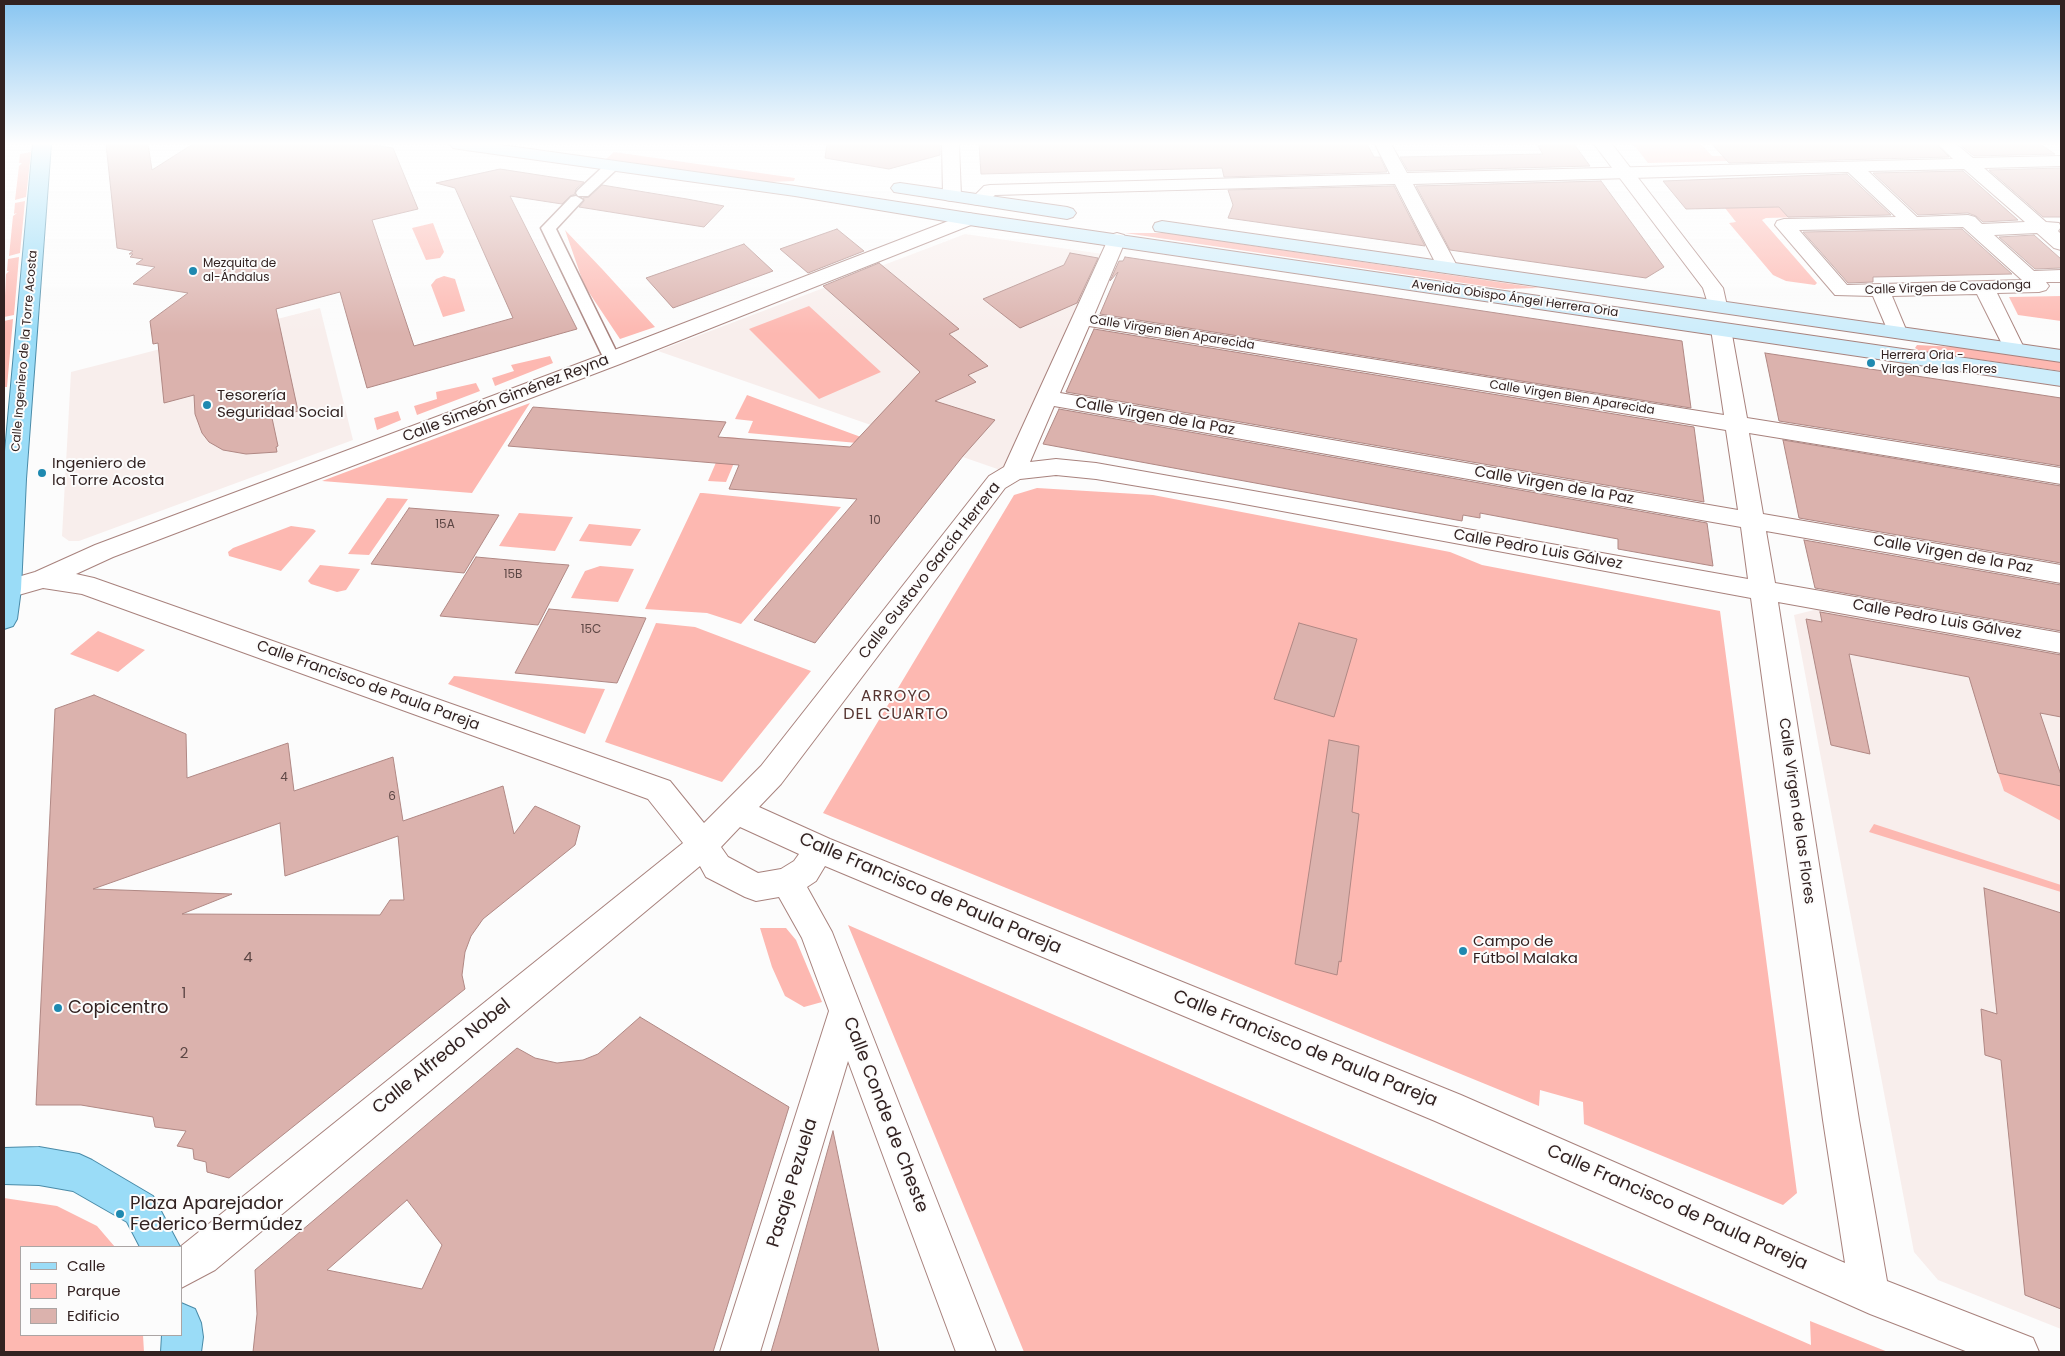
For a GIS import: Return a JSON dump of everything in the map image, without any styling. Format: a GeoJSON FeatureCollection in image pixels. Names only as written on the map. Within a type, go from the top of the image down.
{"type":"FeatureCollection","features":[{"type":"Feature","properties":{"kind":"main road","name":"Calle Ingeniero de la Torre Acosta"},"geometry":{"type":"LineString","coordinates":[[4,619],[37,207]]}},
{"type":"Feature","properties":{"kind":"main road","name":"Avenida Obispo Ángel Herrera Oria"},"geometry":{"type":"LineString","coordinates":[[946,207],[974,210],[1033,209],[1080,215]]}},
{"type":"Feature","properties":{"kind":"main road","name":"Avenida Obispo Ángel Herrera Oria"},"geometry":{"type":"LineString","coordinates":[[970,207],[974,210],[1116,239],[2061,379]]}},
{"type":"Feature","properties":{"kind":"main road","name":"Avenida Obispo Ángel Herrera Oria"},"geometry":{"type":"LineString","coordinates":[[1141,224],[1447,266],[2061,356]]}},
{"type":"Feature","properties":{"kind":"main road"},"geometry":{"type":"LineString","coordinates":[[1717,306],[1720,329]]}},
{"type":"Feature","properties":{"kind":"main road"},"geometry":{"type":"LineString","coordinates":[[4,1166],[39,1166],[79,1173],[140,1209],[160,1246]]}},
{"type":"Feature","properties":{"kind":"main road"},"geometry":{"type":"LineString","coordinates":[[181,1352],[182,1330]]}},
{"type":"Feature","properties":{"kind":"street"},"geometry":{"type":"LineString","coordinates":[[569,207],[548,228],[574,287],[612,359]]}},
{"type":"Feature","properties":{"kind":"street","name":"Calle Simeón Giménez Reyna"},"geometry":{"type":"LineString","coordinates":[[43,579],[104,551],[612,359],[974,210],[976,207]]}},
{"type":"Feature","properties":{"kind":"street"},"geometry":{"type":"LineString","coordinates":[[1417,207],[1447,266]]}},
{"type":"Feature","properties":{"kind":"street"},"geometry":{"type":"LineString","coordinates":[[1652,207],[1714,288],[1717,306]]}},
{"type":"Feature","properties":{"kind":"street"},"geometry":{"type":"LineString","coordinates":[[1896,207],[1913,223],[1968,222],[2030,277]]}},
{"type":"Feature","properties":{"kind":"street"},"geometry":{"type":"LineString","coordinates":[[2019,207],[2061,244]]}},
{"type":"Feature","properties":{"kind":"street","name":"Calle Virgen de Covadonga"},"geometry":{"type":"LineString","coordinates":[[1913,223],[1784,225],[1842,291],[2040,286],[2030,277]]}},
{"type":"Feature","properties":{"kind":"street"},"geometry":{"type":"LineString","coordinates":[[1977,230],[2061,227]]}},
{"type":"Feature","properties":{"kind":"street","name":"Calle Gustavo García Herrera"},"geometry":{"type":"LineString","coordinates":[[703,845],[771,775],[997,482],[1014,472],[1116,239]]}},
{"type":"Feature","properties":{"kind":"street","name":"Calle Virgen de Covadonga"},"geometry":{"type":"LineString","coordinates":[[2030,277],[2061,276]]}},
{"type":"Feature","properties":{"kind":"street"},"geometry":{"type":"LineString","coordinates":[[1984,287],[2013,348]]}},
{"type":"Feature","properties":{"kind":"street"},"geometry":{"type":"LineString","coordinates":[[1880,290],[1897,332]]}},
{"type":"Feature","properties":{"kind":"street","name":"Calle Virgen Bien Aparecida"},"geometry":{"type":"LineString","coordinates":[[1082,319],[2061,476]]}},
{"type":"Feature","properties":{"kind":"street","name":"Calle Virgen de las Flores"},"geometry":{"type":"LineString","coordinates":[[1720,329],[1763,590],[1841,1120],[1870,1294]]}},
{"type":"Feature","properties":{"kind":"street","name":"Calle Virgen de la Paz"},"geometry":{"type":"LineString","coordinates":[[1046,398],[2061,574]]}},
{"type":"Feature","properties":{"kind":"street","name":"Calle Pedro Luis Gálvez"},"geometry":{"type":"LineString","coordinates":[[1014,472],[1056,467],[1096,471],[1228,493],[2061,643]]}},
{"type":"Feature","properties":{"kind":"street","name":"Calle Francisco de Paula Pareja"},"geometry":{"type":"LineString","coordinates":[[6,589],[43,579],[85,585],[659,790],[703,845]]}},
{"type":"Feature","properties":{"kind":"street","name":"Calle Francisco de Paula Pareja"},"geometry":{"type":"LineString","coordinates":[[736,811],[819,849],[1448,1108],[1870,1294],[2020,1352]]}},
{"type":"Feature","properties":{"kind":"street"},"geometry":{"type":"LineString","coordinates":[[703,845],[717,868],[756,887],[787,882],[805,871],[819,849]]}},
{"type":"Feature","properties":{"kind":"street","name":"Calle Alfredo Nobel"},"geometry":{"type":"LineString","coordinates":[[182,1268],[201,1256],[703,845]]}},
{"type":"Feature","properties":{"kind":"street","name":"Calle Conde de Cheste"},"geometry":{"type":"LineString","coordinates":[[787,882],[816,932],[845,1013],[976,1352]]}},
{"type":"Feature","properties":{"kind":"street","name":"Pasaje Pezuela"},"geometry":{"type":"LineString","coordinates":[[740,1352],[845,1013]]}},
{"type":"Feature","properties":{"kind":"shaded area"},"geometry":{"type":"Polygon","coordinates":[[[965,234],[1103,254],[1006,472],[658,351],[965,234]]]}},
{"type":"Feature","properties":{"kind":"shaded area","name":"Tesorería Seguridad Social"},"geometry":{"type":"Polygon","coordinates":[[[320,308],[353,440],[79,541],[69,541],[62,536],[71,372],[320,308]]]}},
{"type":"Feature","properties":{"kind":"shaded area"},"geometry":{"type":"Polygon","coordinates":[[[1818,609],[2061,654],[2061,1329],[1938,1280],[1914,1252],[1794,615],[1818,609]]]}},
{"type":"Feature","properties":{"kind":"green space"},"geometry":{"type":"Polygon","coordinates":[[[15,207],[24,207],[20,253],[9,256],[13,216],[17,213],[14,214],[15,207]]]}},
{"type":"Feature","properties":{"kind":"green space"},"geometry":{"type":"Polygon","coordinates":[[[1854,207],[1881,215],[1766,218],[1762,220],[1817,283],[1815,285],[1786,281],[1773,275],[1729,223],[1736,222],[1725,208],[1720,208],[1854,207]]]}},
{"type":"Feature","properties":{"kind":"green space"},"geometry":{"type":"Polygon","coordinates":[[[433,223],[444,252],[440,258],[426,260],[412,228],[433,223]]]}},
{"type":"Feature","properties":{"kind":"green space"},"geometry":{"type":"Polygon","coordinates":[[[565,230],[655,327],[620,339],[584,285],[565,230]]]}},
{"type":"Feature","properties":{"kind":"green space"},"geometry":{"type":"Polygon","coordinates":[[[1125,233],[1166,233],[1539,288],[1504,289],[1125,233]]]}},
{"type":"Feature","properties":{"kind":"green space"},"geometry":{"type":"Polygon","coordinates":[[[19,257],[14,315],[4,317],[6,274],[9,271],[7,271],[8,259],[19,257]]]}},
{"type":"Feature","properties":{"kind":"green space"},"geometry":{"type":"Polygon","coordinates":[[[444,276],[455,279],[465,311],[443,317],[431,285],[436,279],[444,276]]]}},
{"type":"Feature","properties":{"kind":"green space"},"geometry":{"type":"Polygon","coordinates":[[[2061,296],[2061,321],[2018,315],[2009,297],[2061,296]]]}},
{"type":"Feature","properties":{"kind":"green space"},"geometry":{"type":"Polygon","coordinates":[[[809,306],[881,372],[819,399],[749,329],[809,306]]]}},
{"type":"Feature","properties":{"kind":"green space"},"geometry":{"type":"Polygon","coordinates":[[[13,319],[7,387],[4,387],[4,321],[13,319]]]}},
{"type":"Feature","properties":{"kind":"green space"},"geometry":{"type":"Polygon","coordinates":[[[1917,345],[1957,347],[2061,362],[2061,371],[1920,351],[1915,348],[1917,345]]]}},
{"type":"Feature","properties":{"kind":"green space"},"geometry":{"type":"Polygon","coordinates":[[[550,356],[553,363],[495,386],[492,378],[514,371],[511,365],[550,356]]]}},
{"type":"Feature","properties":{"kind":"green space"},"geometry":{"type":"Polygon","coordinates":[[[476,383],[480,391],[417,415],[414,406],[437,399],[436,392],[476,383]]]}},
{"type":"Feature","properties":{"kind":"green space"},"geometry":{"type":"Polygon","coordinates":[[[747,395],[869,440],[868,444],[748,433],[753,421],[735,419],[747,395]]]}},
{"type":"Feature","properties":{"kind":"green space"},"geometry":{"type":"Polygon","coordinates":[[[530,403],[472,493],[322,481],[530,403]]]}},
{"type":"Feature","properties":{"kind":"green space"},"geometry":{"type":"Polygon","coordinates":[[[398,411],[401,420],[377,430],[374,418],[398,411]]]}},
{"type":"Feature","properties":{"kind":"green space"},"geometry":{"type":"Polygon","coordinates":[[[727,437],[739,438],[730,457],[736,458],[726,482],[708,481],[727,437]]]}},
{"type":"Feature","properties":{"kind":"green space","name":"Campo de Fútbol Malaka"},"geometry":{"type":"Polygon","coordinates":[[[1037,488],[1153,495],[1450,552],[1482,565],[1720,611],[1797,1193],[1783,1205],[1584,1124],[1583,1102],[1540,1090],[1539,1106],[823,813],[1014,495],[1037,488]]]}},
{"type":"Feature","properties":{"kind":"green space"},"geometry":{"type":"Polygon","coordinates":[[[700,493],[841,507],[741,624],[707,613],[645,609],[700,493]]]}},
{"type":"Feature","properties":{"kind":"green space"},"geometry":{"type":"Polygon","coordinates":[[[387,498],[408,499],[369,555],[348,554],[387,498]]]}},
{"type":"Feature","properties":{"kind":"green space"},"geometry":{"type":"Polygon","coordinates":[[[519,513],[573,517],[555,551],[499,546],[519,513]]]}},
{"type":"Feature","properties":{"kind":"green space"},"geometry":{"type":"Polygon","coordinates":[[[589,524],[641,529],[631,546],[579,541],[589,524]]]}},
{"type":"Feature","properties":{"kind":"green space"},"geometry":{"type":"Polygon","coordinates":[[[291,526],[316,531],[281,571],[229,556],[228,552],[233,548],[291,526]]]}},
{"type":"Feature","properties":{"kind":"green space"},"geometry":{"type":"Polygon","coordinates":[[[320,565],[360,569],[346,590],[337,592],[311,584],[308,581],[320,565]]]}},
{"type":"Feature","properties":{"kind":"green space"},"geometry":{"type":"Polygon","coordinates":[[[600,566],[634,569],[618,602],[571,598],[585,571],[600,566]]]}},
{"type":"Feature","properties":{"kind":"green space"},"geometry":{"type":"Polygon","coordinates":[[[656,623],[695,627],[811,671],[722,782],[605,742],[656,623]]]}},
{"type":"Feature","properties":{"kind":"green space"},"geometry":{"type":"Polygon","coordinates":[[[98,631],[145,650],[118,672],[70,654],[98,631]]]}},
{"type":"Feature","properties":{"kind":"green space"},"geometry":{"type":"Polygon","coordinates":[[[454,676],[605,689],[585,734],[448,684],[454,676]]]}},
{"type":"Feature","properties":{"kind":"green space"},"geometry":{"type":"Polygon","coordinates":[[[1998,773],[2061,786],[2061,821],[2004,791],[1998,773]]]}},
{"type":"Feature","properties":{"kind":"green space"},"geometry":{"type":"Polygon","coordinates":[[[1874,824],[2061,885],[2061,892],[1869,832],[1874,824]]]}},
{"type":"Feature","properties":{"kind":"green space"},"geometry":{"type":"Polygon","coordinates":[[[848,925],[1811,1345],[1810,1321],[1888,1352],[1024,1352],[848,925]]]}},
{"type":"Feature","properties":{"kind":"green space"},"geometry":{"type":"Polygon","coordinates":[[[760,928],[786,928],[796,940],[822,1002],[804,1007],[785,996],[772,967],[760,928]]]}},
{"type":"Feature","properties":{"kind":"green space"},"geometry":{"type":"Polygon","coordinates":[[[4,1198],[57,1206],[97,1226],[114,1246],[20,1246],[20,1336],[143,1336],[144,1352],[4,1352],[4,1198]]]}},
{"type":"Feature","properties":{"kind":"building"},"geometry":{"type":"Polygon","coordinates":[[[113,207],[417,207],[418,209],[372,220],[414,346],[513,318],[464,207],[516,207],[577,329],[367,388],[340,292],[276,309],[298,411],[272,418],[278,446],[276,447],[277,452],[246,454],[223,450],[209,442],[202,433],[195,414],[194,395],[164,403],[158,343],[153,344],[150,321],[188,293],[133,284],[155,267],[136,264],[143,259],[130,257],[133,254],[129,254],[133,251],[117,248],[113,207]]]}},
{"type":"Feature","properties":{"kind":"building"},"geometry":{"type":"Polygon","coordinates":[[[581,207],[723,207],[704,227],[581,207]]]}},
{"type":"Feature","properties":{"kind":"building"},"geometry":{"type":"Polygon","coordinates":[[[1232,207],[1405,207],[1425,246],[1228,218],[1232,207]]]}},
{"type":"Feature","properties":{"kind":"building"},"geometry":{"type":"Polygon","coordinates":[[[1427,207],[1620,207],[1664,267],[1646,278],[1450,250],[1427,207]]]}},
{"type":"Feature","properties":{"kind":"building"},"geometry":{"type":"Polygon","coordinates":[[[1685,207],[1766,207],[1686,209],[1685,207]]]}},
{"type":"Feature","properties":{"kind":"building"},"geometry":{"type":"Polygon","coordinates":[[[1779,207],[1883,207],[1891,215],[1788,217],[1779,207]]]}},
{"type":"Feature","properties":{"kind":"building"},"geometry":{"type":"Polygon","coordinates":[[[1910,207],[2004,207],[2018,220],[1983,222],[1976,216],[1968,213],[1918,215],[1910,207]]]}},
{"type":"Feature","properties":{"kind":"building"},"geometry":{"type":"Polygon","coordinates":[[[2032,207],[2061,207],[2061,217],[2043,217],[2032,207]]]}},
{"type":"Feature","properties":{"kind":"building"},"geometry":{"type":"Polygon","coordinates":[[[837,229],[864,251],[808,273],[780,249],[837,229]]]}},
{"type":"Feature","properties":{"kind":"building"},"geometry":{"type":"Polygon","coordinates":[[[1962,229],[2012,274],[1873,277],[1873,282],[1848,283],[1803,232],[1962,229]]]}},
{"type":"Feature","properties":{"kind":"building"},"geometry":{"type":"Polygon","coordinates":[[[2034,235],[2061,259],[2061,268],[2035,269],[1999,237],[2034,235]]]}},
{"type":"Feature","properties":{"kind":"building"},"geometry":{"type":"Polygon","coordinates":[[[744,244],[773,271],[673,308],[646,278],[744,244]]]}},
{"type":"Feature","properties":{"kind":"building"},"geometry":{"type":"Polygon","coordinates":[[[1070,253],[1098,258],[1077,303],[1020,328],[983,299],[1064,265],[1070,253]]]}},
{"type":"Feature","properties":{"kind":"building"},"geometry":{"type":"Polygon","coordinates":[[[1125,257],[1682,341],[1691,408],[1100,314],[1118,272],[1110,281],[1119,261],[1123,261],[1125,257]]]}},
{"type":"Feature","properties":{"kind":"building"},"geometry":{"type":"Polygon","coordinates":[[[879,263],[959,329],[949,334],[988,366],[968,375],[976,382],[935,401],[995,420],[963,456],[815,643],[754,620],[857,499],[729,489],[739,465],[508,446],[533,407],[726,422],[718,437],[850,447],[920,372],[823,286],[879,263]]]}},
{"type":"Feature","properties":{"kind":"building"},"geometry":{"type":"Polygon","coordinates":[[[1094,329],[1694,427],[1704,502],[1066,392],[1094,329]]]}},
{"type":"Feature","properties":{"kind":"building"},"geometry":{"type":"Polygon","coordinates":[[[1765,353],[2061,398],[2061,466],[1779,421],[1765,353]]]}},
{"type":"Feature","properties":{"kind":"building"},"geometry":{"type":"Polygon","coordinates":[[[1059,409],[1707,523],[1713,566],[1618,549],[1618,539],[1480,513],[1480,518],[1463,515],[1462,521],[1043,444],[1059,409]]]}},
{"type":"Feature","properties":{"kind":"building"},"geometry":{"type":"Polygon","coordinates":[[[1783,440],[2061,486],[2061,563],[1799,518],[1783,440]]]}},
{"type":"Feature","properties":{"kind":"building"},"geometry":{"type":"Polygon","coordinates":[[[409,508],[499,515],[464,573],[371,564],[409,508]]]}},
{"type":"Feature","properties":{"kind":"building"},"geometry":{"type":"Polygon","coordinates":[[[1804,540],[2061,585],[2061,631],[1815,588],[1804,540]]]}},
{"type":"Feature","properties":{"kind":"building"},"geometry":{"type":"Polygon","coordinates":[[[476,557],[569,565],[538,625],[440,616],[476,557]]]}},
{"type":"Feature","properties":{"kind":"building"},"geometry":{"type":"Polygon","coordinates":[[[549,609],[646,618],[617,683],[515,673],[549,609]]]}},
{"type":"Feature","properties":{"kind":"building"},"geometry":{"type":"Polygon","coordinates":[[[1820,612],[2061,655],[2061,717],[2040,713],[2061,775],[2061,786],[1998,773],[1969,677],[1849,654],[1870,754],[1831,745],[1806,619],[1822,622],[1820,612]]]}},
{"type":"Feature","properties":{"kind":"building"},"geometry":{"type":"Polygon","coordinates":[[[1299,623],[1357,639],[1334,717],[1274,699],[1299,623]]]}},
{"type":"Feature","properties":{"kind":"building"},"geometry":{"type":"Polygon","coordinates":[[[94,695],[186,734],[187,778],[288,743],[294,791],[393,757],[403,821],[503,786],[514,834],[535,806],[580,826],[575,845],[483,919],[471,936],[465,952],[462,975],[465,989],[229,1178],[207,1172],[206,1162],[194,1159],[193,1149],[177,1146],[186,1131],[155,1127],[153,1117],[81,1105],[36,1105],[55,709],[94,695]],[[280,823],[93,889],[232,894],[182,914],[380,915],[390,900],[404,900],[398,836],[285,876],[280,823]]]}},
{"type":"Feature","properties":{"kind":"building"},"geometry":{"type":"Polygon","coordinates":[[[1329,740],[1359,746],[1352,812],[1359,814],[1341,962],[1339,961],[1337,975],[1295,964],[1329,740]]]}},
{"type":"Feature","properties":{"kind":"building"},"geometry":{"type":"Polygon","coordinates":[[[1984,888],[2061,913],[2061,1309],[2025,1295],[2001,1060],[1985,1055],[1981,1009],[1997,1014],[1984,888]]]}},
{"type":"Feature","properties":{"kind":"building"},"geometry":{"type":"Polygon","coordinates":[[[640,1017],[789,1107],[713,1352],[253,1352],[257,1314],[255,1270],[517,1048],[535,1058],[557,1063],[583,1060],[598,1054],[640,1017]],[[407,1200],[327,1270],[422,1289],[442,1245],[407,1200]]]}},
{"type":"Feature","properties":{"kind":"building"},"geometry":{"type":"Polygon","coordinates":[[[833,1131],[879,1352],[771,1352],[781,1318],[833,1131]]]}},
{"type":"Feature","properties":{"kind":"place","name":"Mezquita de al-Ándalus"},"geometry":{"type":"Point","coordinates":[193,271]}},
{"type":"Feature","properties":{"kind":"place","name":"Herrera Oria - Virgen de las Flores"},"geometry":{"type":"Point","coordinates":[1871,363]}},
{"type":"Feature","properties":{"kind":"place","name":"Tesorería Seguridad Social"},"geometry":{"type":"Point","coordinates":[207,405]}},
{"type":"Feature","properties":{"kind":"place","name":"Ingeniero de la Torre Acosta"},"geometry":{"type":"Point","coordinates":[42,473]}},
{"type":"Feature","properties":{"kind":"place","name":"Campo de Fútbol Malaka"},"geometry":{"type":"Point","coordinates":[1463,951]}},
{"type":"Feature","properties":{"kind":"place","name":"Copicentro"},"geometry":{"type":"Point","coordinates":[58,1008]}},
{"type":"Feature","properties":{"kind":"place","name":"Plaza Aparejador Federico Bermúdez"},"geometry":{"type":"Point","coordinates":[120,1214]}},
{"type":"Feature","properties":{"kind":"district","name":"ARROYO DEL CUARTO"},"geometry":{"type":"Point","coordinates":[896,706]}}]}
